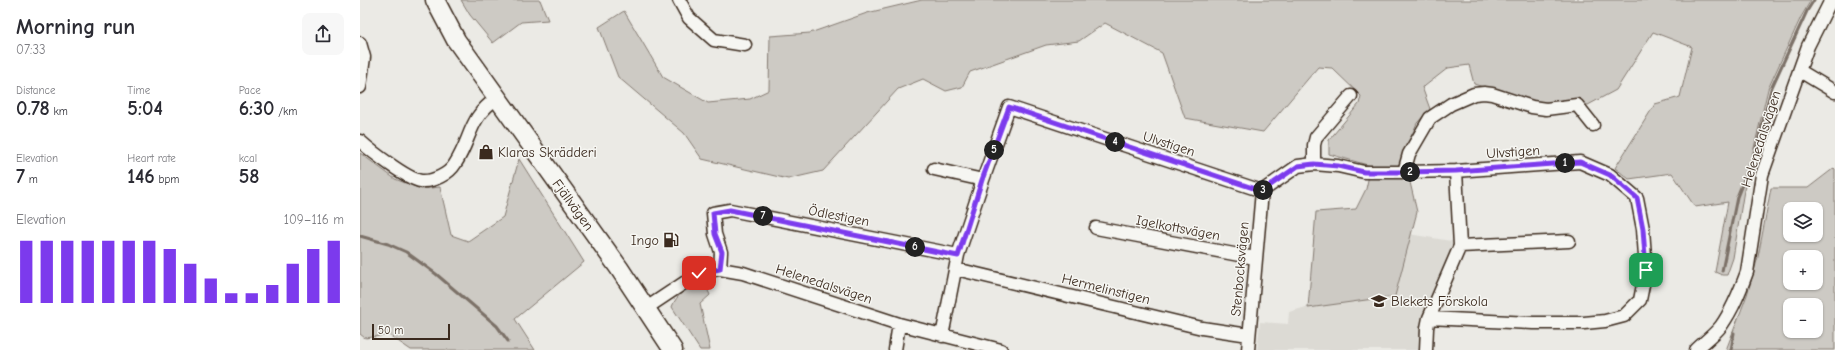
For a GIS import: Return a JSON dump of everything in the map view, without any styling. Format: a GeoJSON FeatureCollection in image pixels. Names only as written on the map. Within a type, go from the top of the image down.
{"type":"FeatureCollection","features":[{"type":"Feature","properties":{"kind":"street","name":"Fjällvägen"},"geometry":{"type":"LineString","coordinates":[[435,0],[456,40],[619,268],[673,350]]}},
{"type":"Feature","properties":{"kind":"street"},"geometry":{"type":"LineString","coordinates":[[679,0],[689,18],[714,40],[745,45]]}},
{"type":"Feature","properties":{"kind":"street","name":"Helenedalsvägen"},"geometry":{"type":"LineString","coordinates":[[1696,350],[1720,326],[1735,302],[1742,286],[1747,272],[1762,175],[1808,46],[1831,0]]}},
{"type":"Feature","properties":{"kind":"street"},"geometry":{"type":"LineString","coordinates":[[360,43],[364,57],[360,87]]}},
{"type":"Feature","properties":{"kind":"street"},"geometry":{"type":"LineString","coordinates":[[1800,71],[1835,92]]}},
{"type":"Feature","properties":{"kind":"street"},"geometry":{"type":"LineString","coordinates":[[1404,172],[1409,154],[1430,118],[1451,104],[1474,94],[1492,94],[1532,108],[1557,108],[1577,105],[1592,125]]}},
{"type":"Feature","properties":{"kind":"street"},"geometry":{"type":"LineString","coordinates":[[1314,164],[1314,145],[1316,137],[1352,96]]}},
{"type":"Feature","properties":{"kind":"street"},"geometry":{"type":"LineString","coordinates":[[360,141],[397,169],[414,179],[421,180],[436,178],[449,171],[455,164],[475,121],[485,106],[496,98]]}},
{"type":"Feature","properties":{"kind":"street","name":"Ulvstigen"},"geometry":{"type":"LineString","coordinates":[[982,180],[1009,107],[1262,191],[1298,166],[1314,164],[1338,166],[1364,172],[1404,172],[1456,171],[1580,162],[1610,175],[1637,198],[1643,229],[1646,270],[1641,297],[1635,307],[1624,316],[1605,321],[1533,323],[1429,318]]}},
{"type":"Feature","properties":{"kind":"street"},"geometry":{"type":"LineString","coordinates":[[934,169],[982,180],[958,256],[942,336]]}},
{"type":"Feature","properties":{"kind":"street"},"geometry":{"type":"LineString","coordinates":[[1426,350],[1429,318],[1460,246],[1456,171]]}},
{"type":"Feature","properties":{"kind":"street","name":"Stenbocksvägen"},"geometry":{"type":"LineString","coordinates":[[1248,350],[1262,191]]}},
{"type":"Feature","properties":{"kind":"street","name":"Ödlestigen"},"geometry":{"type":"LineString","coordinates":[[720,269],[722,252],[715,234],[713,213],[730,210],[958,256]]}},
{"type":"Feature","properties":{"kind":"street","name":"Igelkottsvägen"},"geometry":{"type":"LineString","coordinates":[[1096,228],[1255,258]]}},
{"type":"Feature","properties":{"kind":"street"},"geometry":{"type":"LineString","coordinates":[[1460,246],[1569,240]]}},
{"type":"Feature","properties":{"kind":"street","name":"Helenedalsvägen"},"geometry":{"type":"LineString","coordinates":[[645,309],[699,273],[720,269],[744,273],[899,324],[1001,350]]}},
{"type":"Feature","properties":{"kind":"street","name":"Hermelinstigen"},"geometry":{"type":"LineString","coordinates":[[956,269],[1202,328],[1249,334]]}},
{"type":"Feature","properties":{"kind":"street"},"geometry":{"type":"LineString","coordinates":[[895,350],[899,324]]}},
{"type":"Feature","properties":{"kind":"shaded area"},"geometry":{"type":"Polygon","coordinates":[[[461,0],[540,0],[548,20],[521,22],[493,43],[470,15],[461,0]]]}},
{"type":"Feature","properties":{"kind":"shaded area"},"geometry":{"type":"Polygon","coordinates":[[[922,0],[1811,0],[1801,17],[1768,89],[1744,190],[1733,258],[1727,275],[1722,275],[1715,272],[1728,202],[1695,207],[1672,173],[1629,179],[1615,168],[1655,104],[1680,97],[1692,47],[1653,32],[1616,90],[1588,105],[1567,101],[1546,103],[1528,101],[1474,84],[1469,65],[1448,68],[1422,87],[1430,109],[1417,123],[1399,165],[1398,177],[1409,178],[1417,212],[1395,296],[1308,308],[1316,212],[1356,209],[1366,189],[1371,166],[1329,154],[1329,140],[1359,104],[1361,96],[1332,68],[1318,67],[1263,132],[1185,118],[1162,53],[1105,23],[1079,41],[1046,45],[970,72],[962,87],[946,91],[923,79],[898,89],[823,171],[788,179],[702,159],[684,133],[618,77],[599,27],[624,11],[663,77],[708,103],[750,99],[769,90],[770,36],[810,33],[867,13],[922,0]]]}},
{"type":"Feature","properties":{"kind":"shaded area"},"geometry":{"type":"Polygon","coordinates":[[[360,153],[395,179],[421,189],[440,187],[451,235],[468,241],[503,217],[519,159],[584,262],[515,319],[535,350],[411,350],[389,335],[365,338],[360,334],[360,153]]]}},
{"type":"Feature","properties":{"kind":"shaded area"},"geometry":{"type":"Polygon","coordinates":[[[1834,168],[1835,169],[1835,350],[1726,350],[1747,295],[1758,257],[1771,188],[1808,188],[1834,168]]]}},
{"type":"Feature","properties":{"kind":"shaded area","name":"Blekets Förskola"},"geometry":{"type":"Polygon","coordinates":[[[1409,234],[1457,242],[1456,258],[1421,327],[1421,350],[1257,350],[1260,322],[1288,324],[1289,312],[1361,291],[1409,234]]]}},
{"type":"Feature","properties":{"kind":"shaded area"},"geometry":{"type":"Polygon","coordinates":[[[703,280],[710,295],[700,304],[710,350],[700,350],[672,307],[684,290],[703,280]]]}},
{"type":"Feature","properties":{"kind":"waterway"},"geometry":{"type":"LineString","coordinates":[[1722,271],[1737,197],[1755,152],[1771,89],[1807,11],[1814,0]]}},
{"type":"Feature","properties":{"kind":"waterway"},"geometry":{"type":"LineString","coordinates":[[360,236],[388,244],[406,252],[436,274],[497,326],[508,341]]}},
{"type":"Feature","properties":{"kind":"waterway"},"geometry":{"type":"LineString","coordinates":[[1731,350],[1734,333]]}},
{"type":"Feature","properties":{"kind":"place","name":"Klaras Skrädderi"},"geometry":{"type":"Point","coordinates":[486,152]}},
{"type":"Feature","properties":{"kind":"place","name":"Ingo"},"geometry":{"type":"Point","coordinates":[671,240]}},
{"type":"Feature","properties":{"kind":"place","name":"Blekets Förskola"},"geometry":{"type":"Point","coordinates":[1379,301]}},
{"type":"Feature","properties":{"kind":"route"},"geometry":{"type":"LineString","coordinates":[[699,273],[720,269],[722,252],[715,234],[713,213],[730,210],[958,256],[982,180],[1009,107],[1262,191],[1298,166],[1314,164],[1338,166],[1364,172],[1404,172],[1456,171],[1580,162],[1610,175],[1637,198],[1643,229],[1646,270]]}}]}
